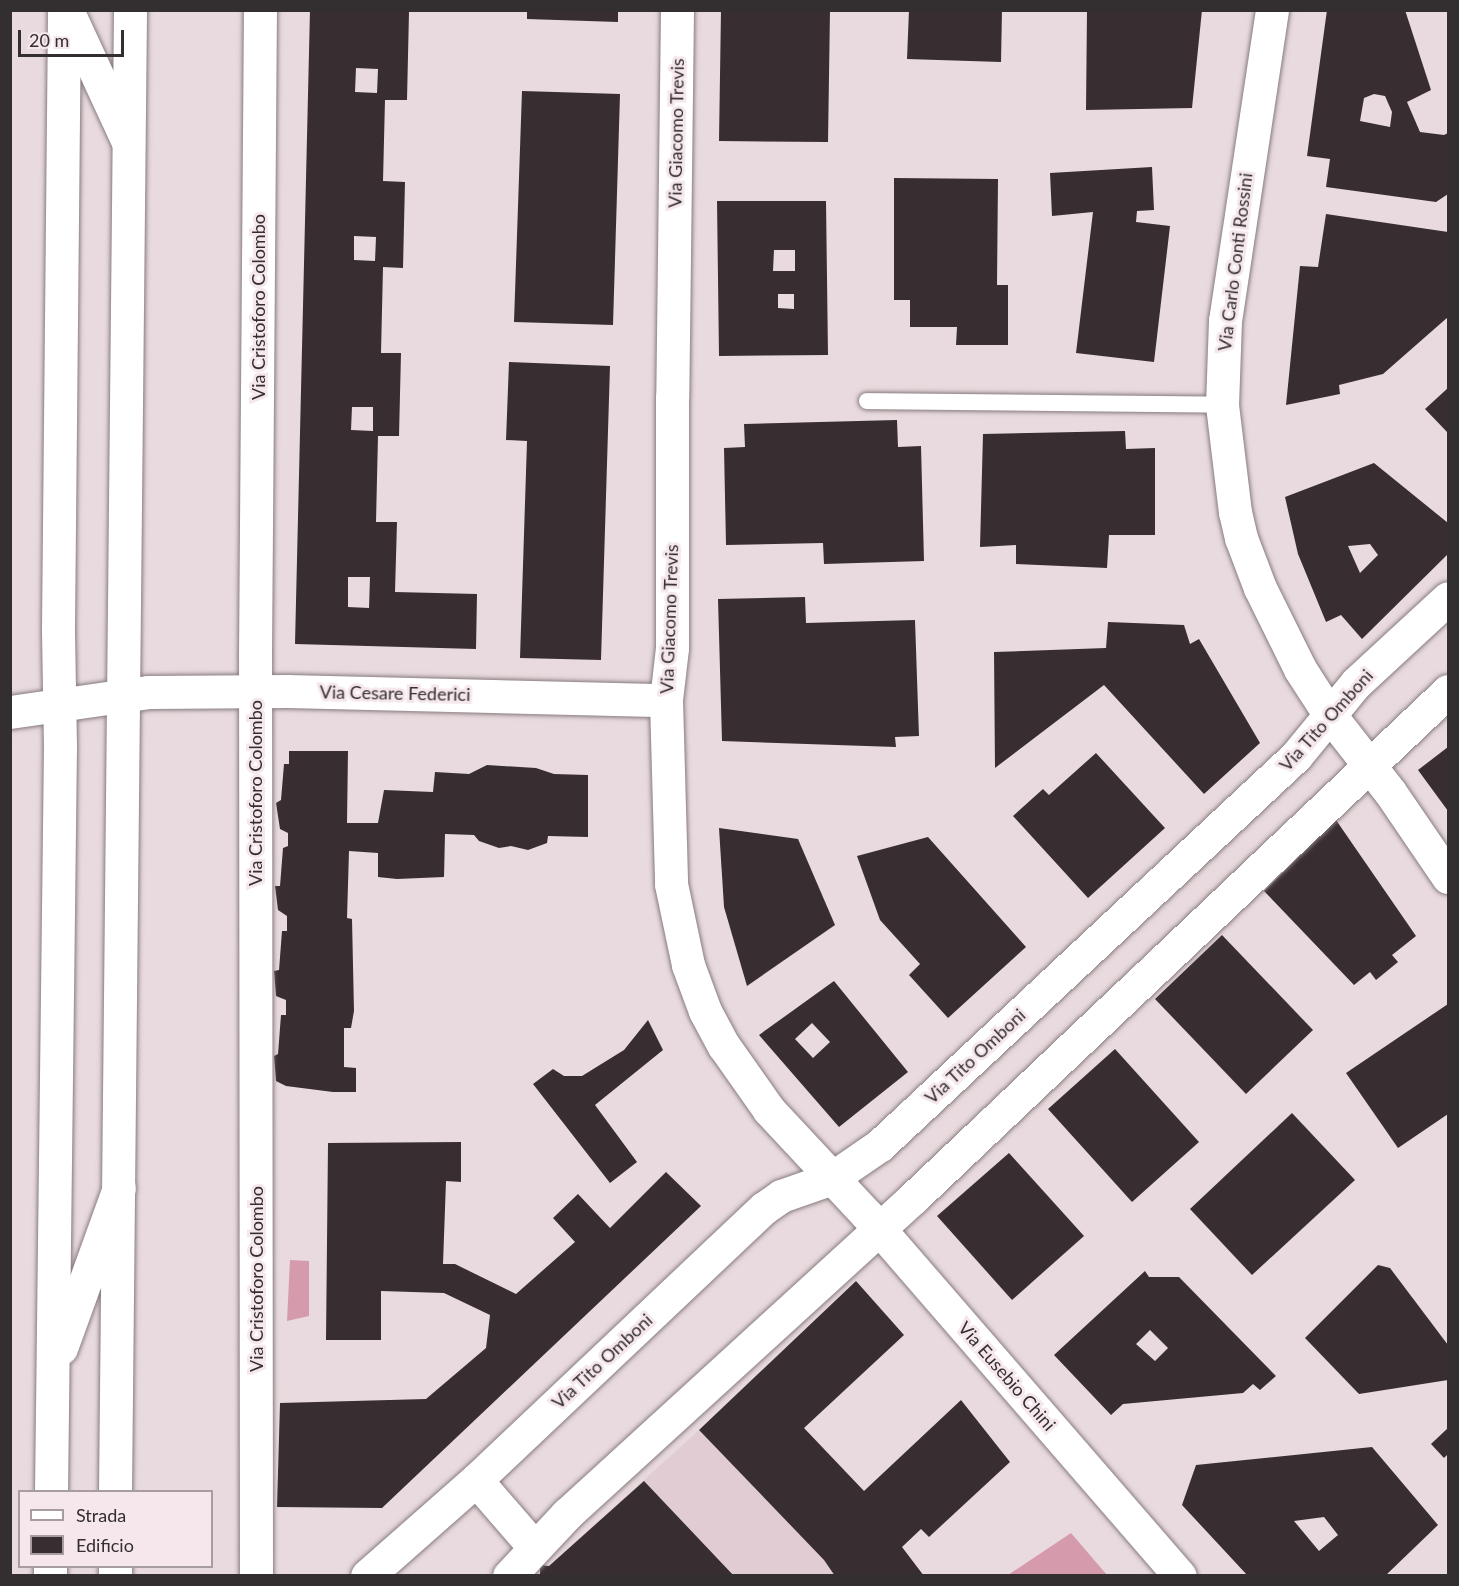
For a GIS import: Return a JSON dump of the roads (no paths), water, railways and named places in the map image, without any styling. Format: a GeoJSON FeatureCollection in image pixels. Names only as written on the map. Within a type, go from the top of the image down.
{"type":"FeatureCollection","features":[{"type":"Feature","properties":{"kind":"street"},"geometry":{"type":"LineString","coordinates":[[65,10],[128,142]]}},
{"type":"Feature","properties":{"kind":"street"},"geometry":{"type":"LineString","coordinates":[[51,1490],[65,10]]}},
{"type":"Feature","properties":{"kind":"street"},"geometry":{"type":"LineString","coordinates":[[116,1490],[130,10]]}},
{"type":"Feature","properties":{"kind":"street","name":"Via Cristoforo Colombo"},"geometry":{"type":"LineString","coordinates":[[256,1575],[255,692],[261,10]]}},
{"type":"Feature","properties":{"kind":"street","name":"Via Giacomo Trevis"},"geometry":{"type":"LineString","coordinates":[[677,10],[672,398],[672,648],[666,700],[671,884],[683,948],[705,1011],[735,1064],[787,1132],[832,1178]]}},
{"type":"Feature","properties":{"kind":"street","name":"Via Carlo Conti Rossini"},"geometry":{"type":"LineString","coordinates":[[1272,10],[1230,277],[1223,345],[1222,405],[1231,487],[1241,538],[1275,621],[1329,714],[1449,877]]}},
{"type":"Feature","properties":{"kind":"street","name":"Via Tito Omboni"},"geometry":{"type":"LineString","coordinates":[[367,1575],[476,1480],[764,1208],[781,1196],[832,1178],[880,1145],[1296,756],[1356,683],[1449,598]]}},
{"type":"Feature","properties":{"kind":"street"},"geometry":{"type":"LineString","coordinates":[[509,1575],[534,1547],[879,1229],[1449,691]]}},
{"type":"Feature","properties":{"kind":"street","name":"Via Cesare Federici"},"geometry":{"type":"LineString","coordinates":[[123,695],[148,692],[255,692],[666,700]]}},
{"type":"Feature","properties":{"kind":"street"},"geometry":{"type":"LineString","coordinates":[[10,712],[123,695]]}},
{"type":"Feature","properties":{"kind":"street","name":"Via Eusebio Chini"},"geometry":{"type":"LineString","coordinates":[[832,1178],[879,1229],[1179,1575]]}},
{"type":"Feature","properties":{"kind":"street"},"geometry":{"type":"LineString","coordinates":[[52,1372],[119,1188]]}},
{"type":"Feature","properties":{"kind":"street"},"geometry":{"type":"LineString","coordinates":[[476,1480],[534,1547]]}},
{"type":"Feature","properties":{"kind":"lane"},"geometry":{"type":"LineString","coordinates":[[867,401],[1222,405]]}}]}
